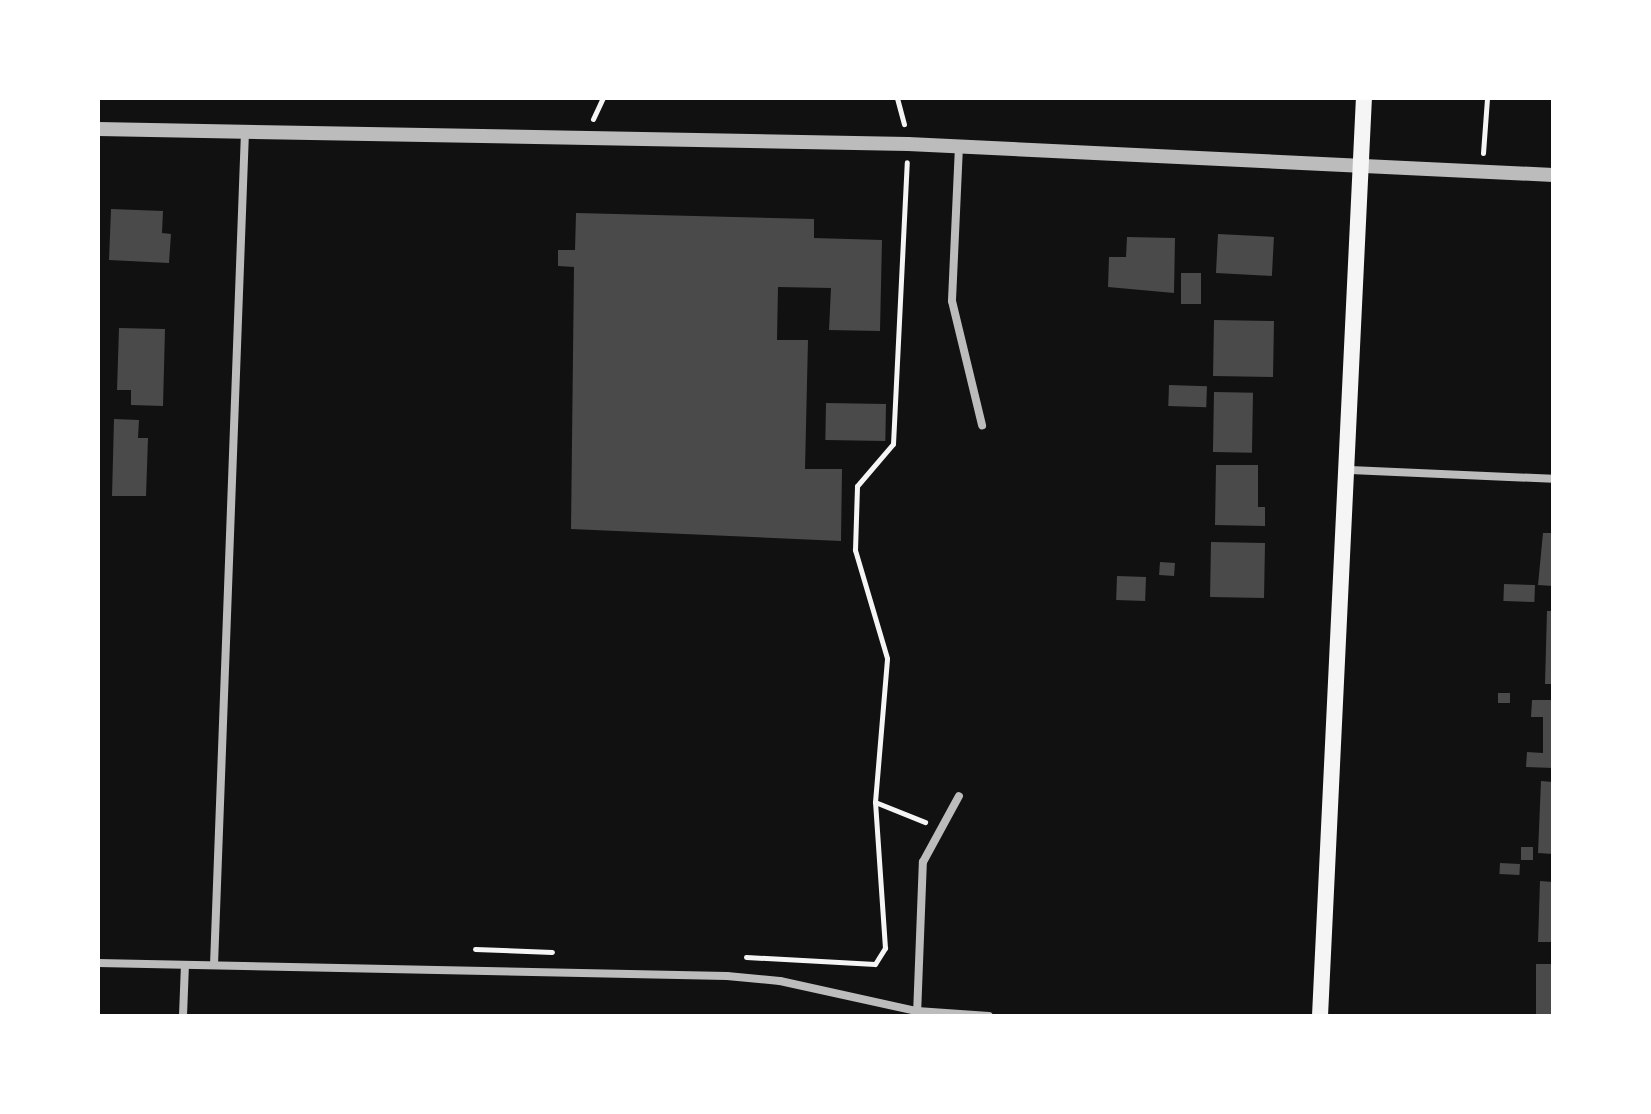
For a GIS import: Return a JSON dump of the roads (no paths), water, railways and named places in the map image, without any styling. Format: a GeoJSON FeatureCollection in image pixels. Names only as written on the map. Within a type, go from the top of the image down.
{"type":"FeatureCollection","features":[{"type":"Feature","properties":{"kind":"main road"},"geometry":{"type":"LineString","coordinates":[[1320,1016],[1350,470],[1364,98]]}},
{"type":"Feature","properties":{"kind":"street"},"geometry":{"type":"LineString","coordinates":[[98,129],[908,144],[1362,162],[1553,175]]}},
{"type":"Feature","properties":{"kind":"street"},"geometry":{"type":"LineString","coordinates":[[214,965],[245,131]]}},
{"type":"Feature","properties":{"kind":"street"},"geometry":{"type":"LineString","coordinates":[[959,146],[952,301],[982,425]]}},
{"type":"Feature","properties":{"kind":"street"},"geometry":{"type":"LineString","coordinates":[[1350,470],[1553,479]]}},
{"type":"Feature","properties":{"kind":"street"},"geometry":{"type":"LineString","coordinates":[[917,1014],[923,862],[959,796]]}},
{"type":"Feature","properties":{"kind":"street"},"geometry":{"type":"LineString","coordinates":[[98,963],[727,976],[780,981],[917,1014],[989,1016]]}},
{"type":"Feature","properties":{"kind":"street"},"geometry":{"type":"LineString","coordinates":[[183,1016],[185,965]]}}]}
